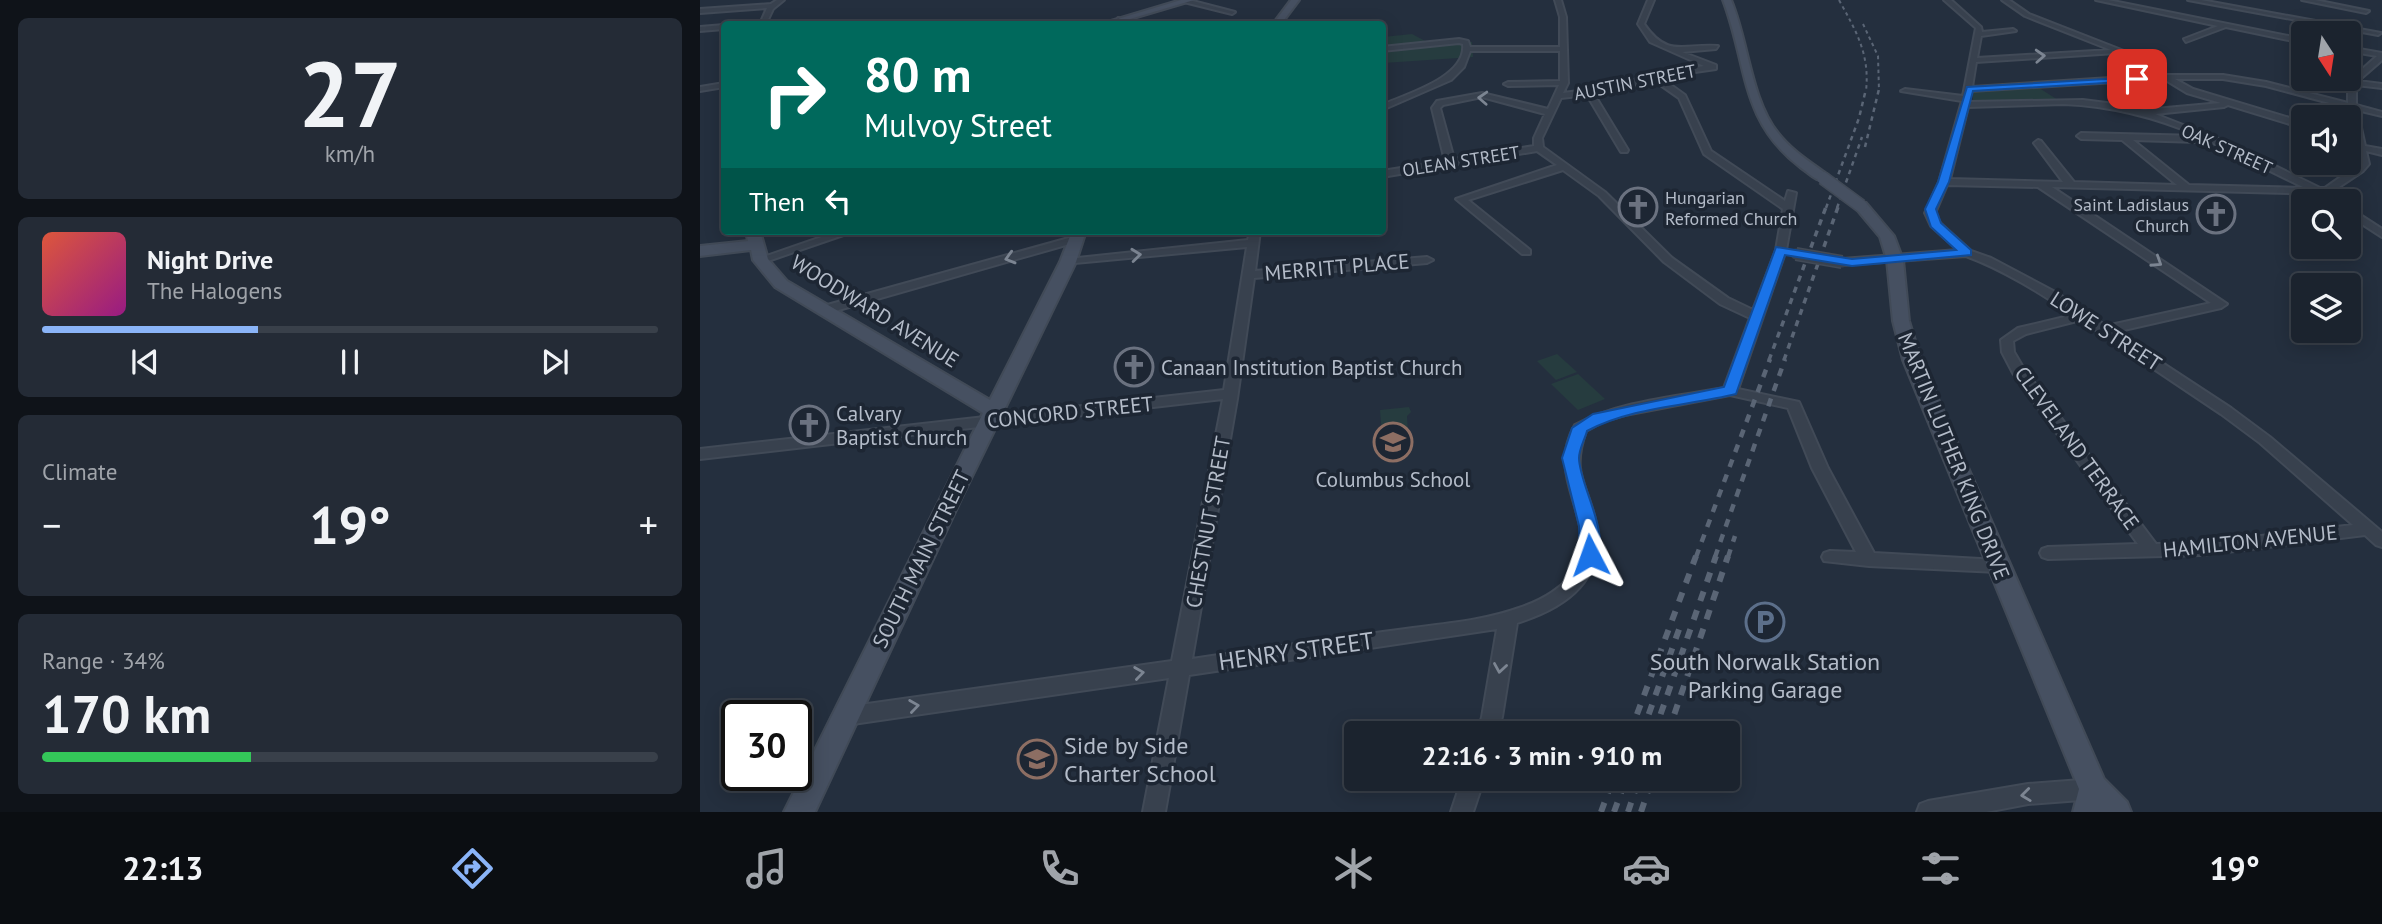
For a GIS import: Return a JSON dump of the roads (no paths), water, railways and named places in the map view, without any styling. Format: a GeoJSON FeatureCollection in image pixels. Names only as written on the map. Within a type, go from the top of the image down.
{"type":"FeatureCollection","features":[{"type":"Feature","properties":{"kind":"main road"},"geometry":{"type":"LineString","coordinates":[[1279,21],[1295,0]]}},
{"type":"Feature","properties":{"kind":"main road","name":"MARTIN LUTHER KING DRIVE"},"geometry":{"type":"LineString","coordinates":[[1727,0],[1738,23],[1760,112],[1771,133],[1789,152],[1861,206],[1887,236],[1895,260],[1901,321],[1912,360],[1998,566],[2091,801],[2116,812]]}},
{"type":"Feature","properties":{"kind":"main road"},"geometry":{"type":"LineString","coordinates":[[1115,21],[1188,1]]}},
{"type":"Feature","properties":{"kind":"main road","name":"SOUTH MAIN STREET"},"geometry":{"type":"LineString","coordinates":[[799,812],[1068,262],[1078,235]]}},
{"type":"Feature","properties":{"kind":"main road"},"geometry":{"type":"LineString","coordinates":[[700,251],[756,245]]}},
{"type":"Feature","properties":{"kind":"main road","name":"WOODWARD AVENUE"},"geometry":{"type":"LineString","coordinates":[[756,245],[780,284],[991,416]]}},
{"type":"Feature","properties":{"kind":"street"},"geometry":{"type":"LineString","coordinates":[[700,11],[771,6],[781,0]]}},
{"type":"Feature","properties":{"kind":"street"},"geometry":{"type":"LineString","coordinates":[[1558,0],[1563,17],[1564,83],[1538,138],[1539,148],[1561,167],[1602,194],[1668,260],[1724,301],[1757,317]]}},
{"type":"Feature","properties":{"kind":"street"},"geometry":{"type":"LineString","coordinates":[[1651,0],[1641,24],[1652,41],[1671,51],[1716,47]]}},
{"type":"Feature","properties":{"kind":"street"},"geometry":{"type":"LineString","coordinates":[[1947,0],[1976,23],[1979,34],[1972,60],[1970,89],[1944,182],[1932,205],[1931,217],[1946,236],[1967,253]]}},
{"type":"Feature","properties":{"kind":"street"},"geometry":{"type":"LineString","coordinates":[[2005,0],[2027,15],[2122,52],[2190,91],[2291,121]]}},
{"type":"Feature","properties":{"kind":"street"},"geometry":{"type":"LineString","coordinates":[[2099,0],[2291,39]]}},
{"type":"Feature","properties":{"kind":"street"},"geometry":{"type":"LineString","coordinates":[[2191,0],[2379,31]]}},
{"type":"Feature","properties":{"kind":"street"},"geometry":{"type":"LineString","coordinates":[[2305,0],[2366,11]]}},
{"type":"Feature","properties":{"kind":"street"},"geometry":{"type":"LineString","coordinates":[[2355,0],[2379,31],[2382,54]]}},
{"type":"Feature","properties":{"kind":"street"},"geometry":{"type":"LineString","coordinates":[[1188,1],[1231,12]]}},
{"type":"Feature","properties":{"kind":"street"},"geometry":{"type":"LineString","coordinates":[[765,21],[771,6]]}},
{"type":"Feature","properties":{"kind":"street"},"geometry":{"type":"LineString","coordinates":[[1118,20],[1122,21]]}},
{"type":"Feature","properties":{"kind":"street"},"geometry":{"type":"LineString","coordinates":[[2186,40],[2225,26]]}},
{"type":"Feature","properties":{"kind":"street"},"geometry":{"type":"LineString","coordinates":[[700,29],[721,27]]}},
{"type":"Feature","properties":{"kind":"street"},"geometry":{"type":"LineString","coordinates":[[1979,34],[2013,32]]}},
{"type":"Feature","properties":{"kind":"street"},"geometry":{"type":"LineString","coordinates":[[1386,49],[1459,41],[1466,42],[1467,49],[1460,68],[1448,79],[1386,106]]}},
{"type":"Feature","properties":{"kind":"street"},"geometry":{"type":"LineString","coordinates":[[1467,49],[1564,49]]}},
{"type":"Feature","properties":{"kind":"street","name":"AUSTIN STREET"},"geometry":{"type":"LineString","coordinates":[[1558,96],[1612,89],[1653,76],[1713,67],[1671,51]]}},
{"type":"Feature","properties":{"kind":"street"},"geometry":{"type":"LineString","coordinates":[[2361,51],[2382,54]]}},
{"type":"Feature","properties":{"kind":"street"},"geometry":{"type":"LineString","coordinates":[[1972,60],[2122,52]]}},
{"type":"Feature","properties":{"kind":"street"},"geometry":{"type":"LineString","coordinates":[[2361,74],[2382,54]]}},
{"type":"Feature","properties":{"kind":"street"},"geometry":{"type":"LineString","coordinates":[[1653,76],[1682,97],[1707,152],[1787,207]]}},
{"type":"Feature","properties":{"kind":"street"},"geometry":{"type":"LineString","coordinates":[[1970,89],[2165,77],[2241,79],[2347,105]]}},
{"type":"Feature","properties":{"kind":"street"},"geometry":{"type":"LineString","coordinates":[[1508,85],[1564,83]]}},
{"type":"Feature","properties":{"kind":"street"},"geometry":{"type":"LineString","coordinates":[[2361,83],[2382,86]]}},
{"type":"Feature","properties":{"kind":"street"},"geometry":{"type":"LineString","coordinates":[[700,89],[721,86]]}},
{"type":"Feature","properties":{"kind":"street","name":"OAK STREET"},"geometry":{"type":"LineString","coordinates":[[1905,91],[1966,102],[2062,102],[2121,107],[2206,139],[2318,189]]}},
{"type":"Feature","properties":{"kind":"street"},"geometry":{"type":"LineString","coordinates":[[1590,93],[1625,150]]}},
{"type":"Feature","properties":{"kind":"street"},"geometry":{"type":"LineString","coordinates":[[1450,163],[1436,108],[1440,103],[1482,95],[1549,112]]}},
{"type":"Feature","properties":{"kind":"street"},"geometry":{"type":"LineString","coordinates":[[2141,113],[2233,104]]}},
{"type":"Feature","properties":{"kind":"street"},"geometry":{"type":"LineString","coordinates":[[2361,109],[2382,114]]}},
{"type":"Feature","properties":{"kind":"street"},"geometry":{"type":"LineString","coordinates":[[2081,136],[2206,139]]}},
{"type":"Feature","properties":{"kind":"street"},"geometry":{"type":"LineString","coordinates":[[2125,138],[2187,188]]}},
{"type":"Feature","properties":{"kind":"street"},"geometry":{"type":"LineString","coordinates":[[2038,143],[2070,184]]}},
{"type":"Feature","properties":{"kind":"street"},"geometry":{"type":"LineString","coordinates":[[2361,168],[2364,163],[2361,145],[2382,152]]}},
{"type":"Feature","properties":{"kind":"street","name":"OLEAN STREET"},"geometry":{"type":"LineString","coordinates":[[1386,173],[1539,148]]}},
{"type":"Feature","properties":{"kind":"street"},"geometry":{"type":"LineString","coordinates":[[1526,252],[1461,198],[1561,167]]}},
{"type":"Feature","properties":{"kind":"street"},"geometry":{"type":"LineString","coordinates":[[2326,189],[2350,175]]}},
{"type":"Feature","properties":{"kind":"street"},"geometry":{"type":"LineString","coordinates":[[1944,182],[2291,190]]}},
{"type":"Feature","properties":{"kind":"street"},"geometry":{"type":"LineString","coordinates":[[2039,183],[2221,304],[2105,330]]}},
{"type":"Feature","properties":{"kind":"street"},"geometry":{"type":"LineString","coordinates":[[1791,193],[1781,250],[1730,391],[1794,405],[1820,468],[1869,560]]}},
{"type":"Feature","properties":{"kind":"street"},"geometry":{"type":"LineString","coordinates":[[2361,219],[2382,234]]}},
{"type":"Feature","properties":{"kind":"street"},"geometry":{"type":"LineString","coordinates":[[756,245],[823,235]]}},
{"type":"Feature","properties":{"kind":"street"},"geometry":{"type":"LineString","coordinates":[[824,310],[1078,235]]}},
{"type":"Feature","properties":{"kind":"street"},"geometry":{"type":"LineString","coordinates":[[1068,262],[1253,237]]}},
{"type":"Feature","properties":{"kind":"street","name":"CHESTNUT STREET"},"geometry":{"type":"LineString","coordinates":[[1154,812],[1183,666],[1230,394],[1253,237]]}},
{"type":"Feature","properties":{"kind":"street","name":"LOWE STREET"},"geometry":{"type":"LineString","coordinates":[[1781,250],[1842,262],[1967,253],[2009,272],[2084,316],[2245,424],[2382,541]]}},
{"type":"Feature","properties":{"kind":"street","name":"MERRITT PLACE"},"geometry":{"type":"LineString","coordinates":[[1247,275],[1427,260]]}},
{"type":"Feature","properties":{"kind":"street","name":"CLEVELAND TERRACE"},"geometry":{"type":"LineString","coordinates":[[2084,316],[2022,331],[2007,340],[2007,346],[2018,370],[2152,551]]}},
{"type":"Feature","properties":{"kind":"street","name":"HENRY STREET"},"geometry":{"type":"LineString","coordinates":[[846,716],[1483,625],[1528,615],[1554,601],[1578,581],[1590,555],[1588,526],[1571,458],[1580,428],[1599,418],[1625,411],[1730,391]]}},
{"type":"Feature","properties":{"kind":"street","name":"CONCORD STREET"},"geometry":{"type":"LineString","coordinates":[[700,454],[991,416],[1230,394]]}},
{"type":"Feature","properties":{"kind":"street","name":"HAMILTON AVENUE"},"geometry":{"type":"LineString","coordinates":[[2048,553],[2202,549],[2368,529]]}},
{"type":"Feature","properties":{"kind":"street"},"geometry":{"type":"LineString","coordinates":[[1830,557],[1998,566]]}},
{"type":"Feature","properties":{"kind":"street"},"geometry":{"type":"LineString","coordinates":[[1491,721],[1508,620]]}},
{"type":"Feature","properties":{"kind":"street"},"geometry":{"type":"LineString","coordinates":[[1462,812],[1469,791]]}},
{"type":"Feature","properties":{"kind":"street"},"geometry":{"type":"LineString","coordinates":[[1928,812],[2028,794],[2091,801]]}},
{"type":"Feature","properties":{"kind":"railway"},"geometry":{"type":"LineString","coordinates":[[1839,0],[1864,54],[1866,91]]}},
{"type":"Feature","properties":{"kind":"railway"},"geometry":{"type":"LineString","coordinates":[[1863,24],[1878,56],[1879,89]]}},
{"type":"Feature","properties":{"kind":"railway"},"geometry":{"type":"LineString","coordinates":[[1826,208],[1859,118],[1866,89]]}},
{"type":"Feature","properties":{"kind":"railway"},"geometry":{"type":"LineString","coordinates":[[1865,147],[1879,89]]}},
{"type":"Feature","properties":{"kind":"railway"},"geometry":{"type":"LineString","coordinates":[[1837,208],[1862,137]]}},
{"type":"Feature","properties":{"kind":"railway"},"geometry":{"type":"LineString","coordinates":[[1769,360],[1826,207]]}},
{"type":"Feature","properties":{"kind":"railway"},"geometry":{"type":"LineString","coordinates":[[1784,360],[1838,207]]}},
{"type":"Feature","properties":{"kind":"railway"},"geometry":{"type":"LineString","coordinates":[[1696,557],[1770,359]]}},
{"type":"Feature","properties":{"kind":"railway"},"geometry":{"type":"LineString","coordinates":[[1715,557],[1785,359]]}},
{"type":"Feature","properties":{"kind":"railway"},"geometry":{"type":"LineString","coordinates":[[1728,557],[1735,536]]}},
{"type":"Feature","properties":{"kind":"railway"},"geometry":{"type":"LineString","coordinates":[[1634,721],[1696,556]]}},
{"type":"Feature","properties":{"kind":"railway"},"geometry":{"type":"LineString","coordinates":[[1658,721],[1716,556]]}},
{"type":"Feature","properties":{"kind":"railway"},"geometry":{"type":"LineString","coordinates":[[1672,721],[1728,556]]}},
{"type":"Feature","properties":{"kind":"railway"},"geometry":{"type":"LineString","coordinates":[[1646,721],[1682,621]]}},
{"type":"Feature","properties":{"kind":"railway"},"geometry":{"type":"LineString","coordinates":[[1601,812],[1609,791]]}},
{"type":"Feature","properties":{"kind":"railway"},"geometry":{"type":"LineString","coordinates":[[1614,812],[1622,791]]}},
{"type":"Feature","properties":{"kind":"railway"},"geometry":{"type":"LineString","coordinates":[[1628,812],[1635,791]]}},
{"type":"Feature","properties":{"kind":"railway"},"geometry":{"type":"LineString","coordinates":[[1641,812],[1648,791]]}},
{"type":"Feature","properties":{"kind":"place","name":"Hungarian Reformed Church"},"geometry":{"type":"Point","coordinates":[1638,207]}},
{"type":"Feature","properties":{"kind":"place","name":"Saint Ladislaus Church"},"geometry":{"type":"Point","coordinates":[2216,214]}},
{"type":"Feature","properties":{"kind":"place","name":"Canaan Institution Baptist Church"},"geometry":{"type":"Point","coordinates":[1134,367]}},
{"type":"Feature","properties":{"kind":"place","name":"Calvary Baptist Church"},"geometry":{"type":"Point","coordinates":[809,425]}},
{"type":"Feature","properties":{"kind":"place","name":"Columbus School"},"geometry":{"type":"Point","coordinates":[1393,442]}},
{"type":"Feature","properties":{"kind":"place","name":"South Norwalk Station Parking Garage"},"geometry":{"type":"Point","coordinates":[1765,622]}},
{"type":"Feature","properties":{"kind":"place","name":"Side by Side Charter School"},"geometry":{"type":"Point","coordinates":[1037,759]}}]}
